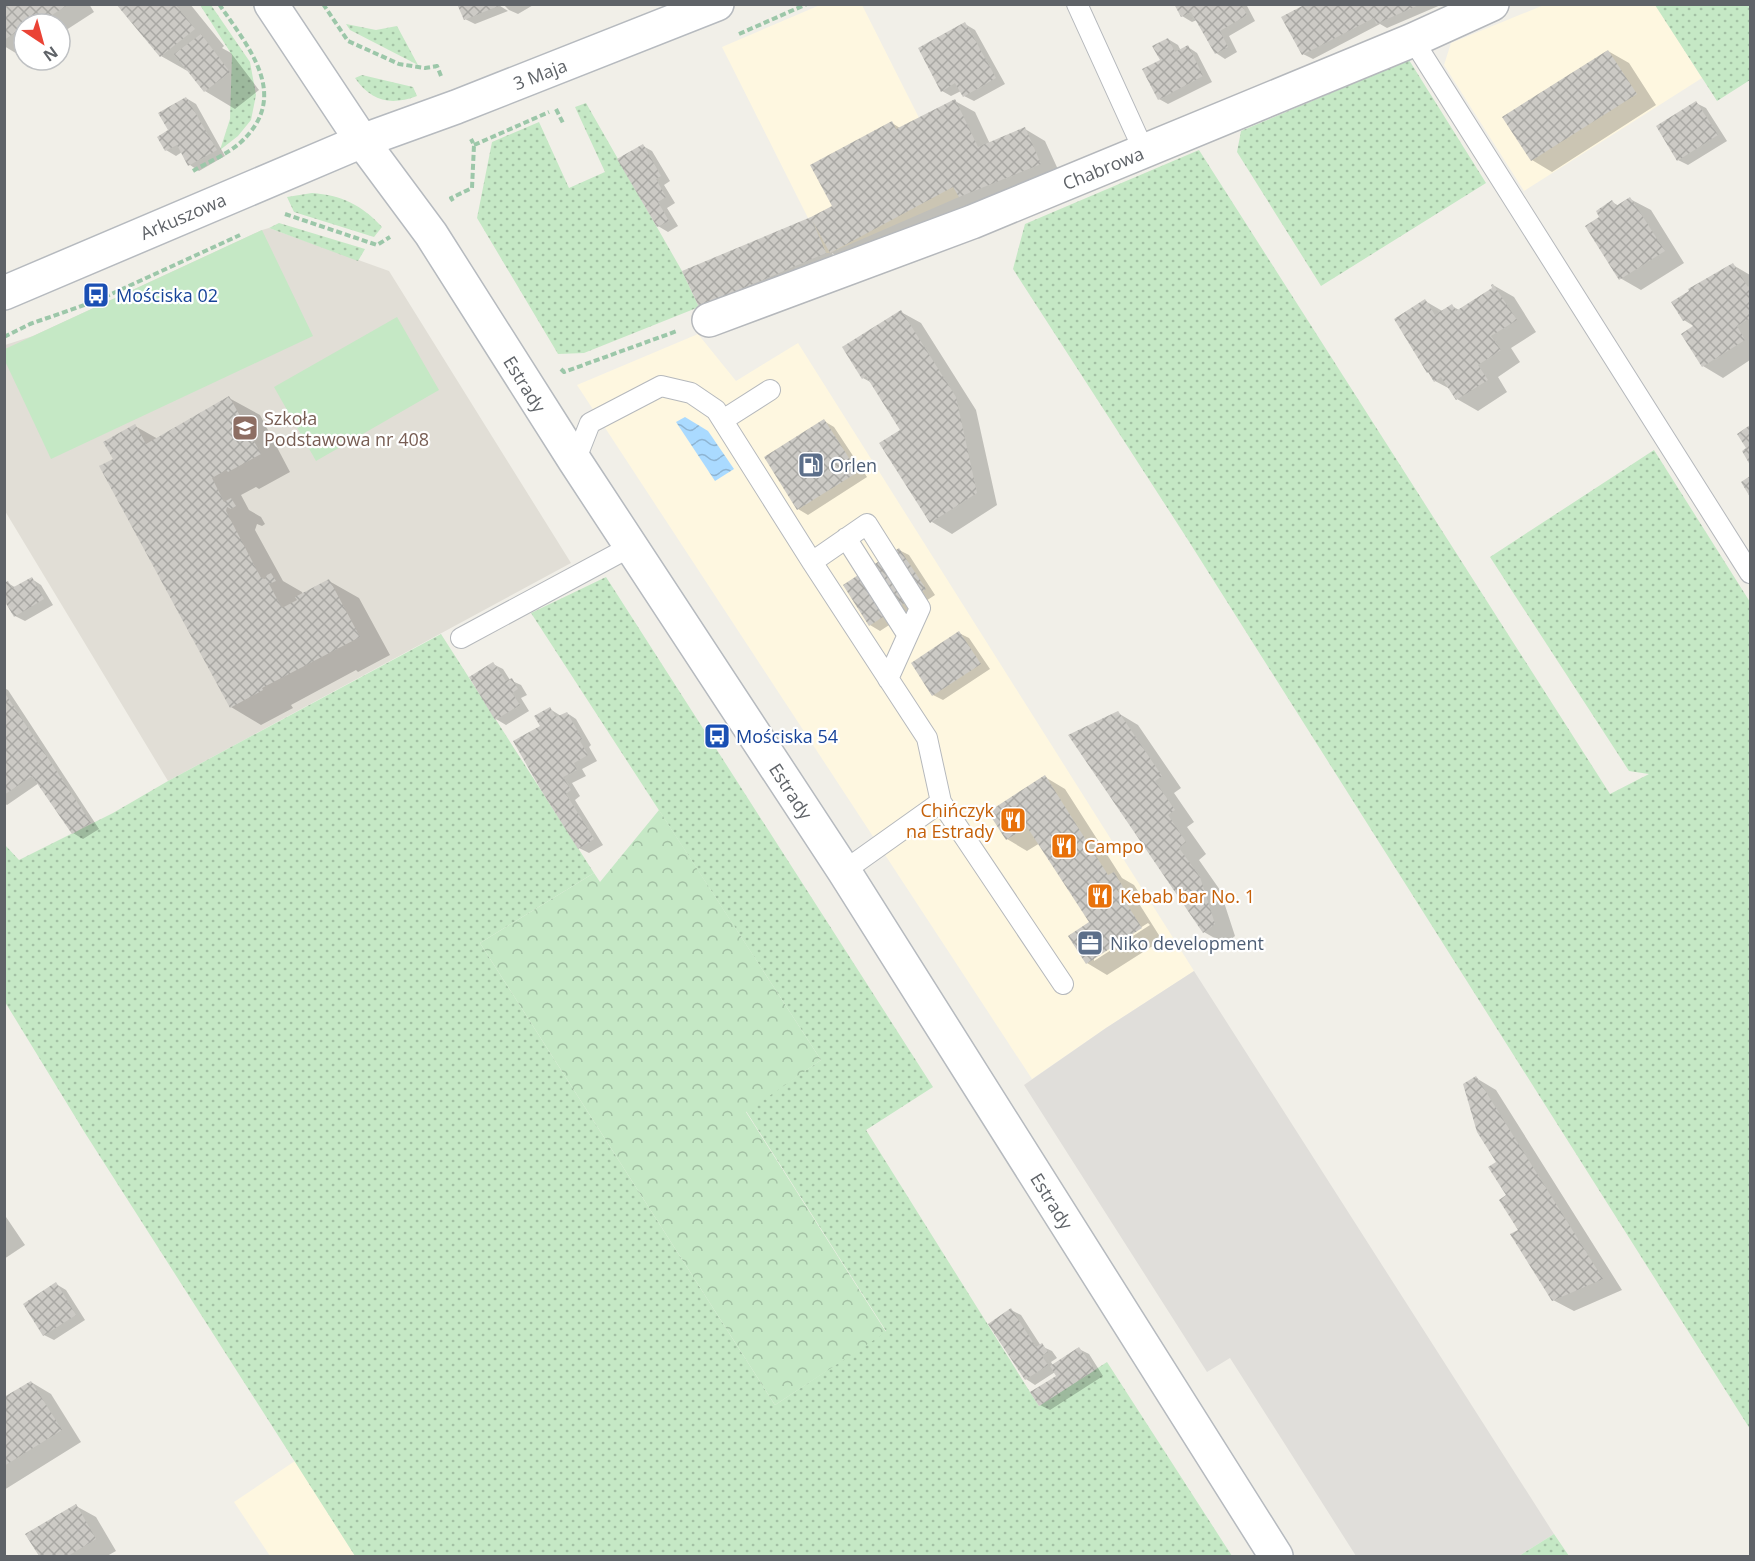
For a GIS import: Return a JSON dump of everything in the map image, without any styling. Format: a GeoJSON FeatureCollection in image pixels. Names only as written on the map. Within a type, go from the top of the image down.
{"type":"FeatureCollection","features":[{"type":"Feature","properties":{"kind":"main road","name":"Estrady"},"geometry":{"type":"LineString","coordinates":[[271,4],[362,141],[430,234],[574,461],[843,871],[1276,1557]]}},
{"type":"Feature","properties":{"kind":"main road","name":"3 Maja"},"geometry":{"type":"LineString","coordinates":[[362,141],[456,107],[717,4]]}},
{"type":"Feature","properties":{"kind":"main road","name":"Chabrowa"},"geometry":{"type":"LineString","coordinates":[[709,320],[972,222],[1492,4]]}},
{"type":"Feature","properties":{"kind":"main road","name":"Arkuszowa"},"geometry":{"type":"LineString","coordinates":[[4,293],[362,141]]}},
{"type":"Feature","properties":{"kind":"lane"},"geometry":{"type":"LineString","coordinates":[[1077,4],[1144,151]]}},
{"type":"Feature","properties":{"kind":"lane"},"geometry":{"type":"LineString","coordinates":[[1413,39],[1750,573]]}},
{"type":"Feature","properties":{"kind":"lane"},"geometry":{"type":"LineString","coordinates":[[574,461],[590,423],[661,386],[691,393],[716,410],[927,738],[941,802],[1063,984]]}},
{"type":"Feature","properties":{"kind":"lane"},"geometry":{"type":"LineString","coordinates":[[723,420],[770,390]]}},
{"type":"Feature","properties":{"kind":"lane"},"geometry":{"type":"LineString","coordinates":[[812,562],[867,524],[920,608],[888,679]]}},
{"type":"Feature","properties":{"kind":"lane"},"geometry":{"type":"LineString","coordinates":[[461,638],[630,547]]}},
{"type":"Feature","properties":{"kind":"lane"},"geometry":{"type":"LineString","coordinates":[[843,871],[941,802]]}},
{"type":"Feature","properties":{"kind":"path"},"geometry":{"type":"LineString","coordinates":[[219,4],[251,51],[261,71],[265,94],[262,111],[253,128],[239,144]]}},
{"type":"Feature","properties":{"kind":"path"},"geometry":{"type":"LineString","coordinates":[[323,4],[348,41],[399,64],[425,68],[437,66],[441,77]]}},
{"type":"Feature","properties":{"kind":"path"},"geometry":{"type":"LineString","coordinates":[[457,208],[451,198],[472,188],[474,145],[556,109],[563,123]]}},
{"type":"Feature","properties":{"kind":"path"},"geometry":{"type":"LineString","coordinates":[[278,217],[285,214],[377,245],[389,238]]}},
{"type":"Feature","properties":{"kind":"path"},"geometry":{"type":"LineString","coordinates":[[4,337],[30,324],[96,301],[241,234]]}},
{"type":"Feature","properties":{"kind":"path"},"geometry":{"type":"LineString","coordinates":[[557,363],[564,372],[709,320]]}},
{"type":"Feature","properties":{"kind":"shaded area"},"geometry":{"type":"Polygon","coordinates":[[[1655,4],[1702,78],[1524,191],[1444,65],[1451,43],[1544,5],[1655,4]]]}},
{"type":"Feature","properties":{"kind":"shaded area"},"geometry":{"type":"Polygon","coordinates":[[[820,5],[862,5],[959,197],[830,253],[826,253],[811,217],[808,218],[722,47],[820,5]]]}},
{"type":"Feature","properties":{"kind":"shaded area","name":"Szkoła Podstawowa nr 408"},"geometry":{"type":"Polygon","coordinates":[[[269,228],[389,271],[571,563],[168,781],[5,511],[5,345],[33,336],[269,228]]]}},
{"type":"Feature","properties":{"kind":"shaded area"},"geometry":{"type":"Polygon","coordinates":[[[698,334],[736,381],[798,343],[1194,971],[1032,1079],[577,385],[698,334]]]}},
{"type":"Feature","properties":{"kind":"shaded area"},"geometry":{"type":"Polygon","coordinates":[[[1194,971],[1554,1534],[1519,1556],[1356,1556],[1230,1358],[1207,1372],[1024,1085],[1194,971]]]}},
{"type":"Feature","properties":{"kind":"shaded area"},"geometry":{"type":"Polygon","coordinates":[[[295,1461],[355,1556],[270,1556],[234,1502],[295,1461]]]}},
{"type":"Feature","properties":{"kind":"green space"},"geometry":{"type":"Polygon","coordinates":[[[200,5],[211,5],[250,62],[256,95],[251,120],[238,136],[220,150],[230,119],[232,55],[200,5]]]}},
{"type":"Feature","properties":{"kind":"green space"},"geometry":{"type":"Polygon","coordinates":[[[1655,5],[1750,5],[1750,80],[1717,101],[1655,5]]]}},
{"type":"Feature","properties":{"kind":"green space"},"geometry":{"type":"Polygon","coordinates":[[[346,24],[376,30],[397,26],[418,65],[350,30],[346,24]]]}},
{"type":"Feature","properties":{"kind":"green space"},"geometry":{"type":"Polygon","coordinates":[[[1409,60],[1486,183],[1321,286],[1237,152],[1241,131],[1409,60]]]}},
{"type":"Feature","properties":{"kind":"green space"},"geometry":{"type":"Polygon","coordinates":[[[362,75],[413,87],[417,96],[398,101],[382,99],[361,86],[355,78],[362,75]]]}},
{"type":"Feature","properties":{"kind":"green space"},"geometry":{"type":"Polygon","coordinates":[[[586,103],[682,271],[699,307],[584,353],[558,354],[477,218],[492,142],[539,122],[569,188],[605,172],[575,107],[586,103]]]}},
{"type":"Feature","properties":{"kind":"green space"},"geometry":{"type":"Polygon","coordinates":[[[1199,150],[1610,794],[1649,774],[1629,771],[1490,557],[1654,450],[1750,602],[1750,1429],[1188,540],[1013,269],[1025,224],[1199,150]]]}},
{"type":"Feature","properties":{"kind":"green space"},"geometry":{"type":"Polygon","coordinates":[[[312,193],[350,202],[382,227],[374,237],[294,212],[287,197],[312,193]]]}},
{"type":"Feature","properties":{"kind":"green space"},"geometry":{"type":"Polygon","coordinates":[[[279,223],[365,249],[358,261],[269,228],[279,223]]]}},
{"type":"Feature","properties":{"kind":"green space"},"geometry":{"type":"Polygon","coordinates":[[[262,230],[313,336],[51,459],[5,361],[5,349],[262,230]]]}},
{"type":"Feature","properties":{"kind":"green space"},"geometry":{"type":"Polygon","coordinates":[[[397,317],[439,390],[316,461],[274,387],[397,317]]]}},
{"type":"Feature","properties":{"kind":"green space"},"geometry":{"type":"Polygon","coordinates":[[[606,577],[933,1087],[866,1130],[1030,1392],[1039,1406],[1107,1362],[1232,1556],[355,1556],[85,1133],[5,1002],[5,845],[19,860],[113,813],[441,634],[594,873],[480,943],[775,1405],[886,1331],[746,1111],[821,1060],[531,613],[606,577]]]}},
{"type":"Feature","properties":{"kind":"green space"},"geometry":{"type":"Polygon","coordinates":[[[659,810],[821,1060],[746,1112],[886,1332],[775,1405],[480,943],[594,873],[600,882],[659,810]]]}},
{"type":"Feature","properties":{"kind":"green space"},"geometry":{"type":"Polygon","coordinates":[[[1554,1534],[1569,1556],[1519,1556],[1554,1534]]]}},
{"type":"Feature","properties":{"kind":"water"},"geometry":{"type":"Polygon","coordinates":[[[685,417],[708,431],[734,469],[715,481],[676,422],[685,417]]]}},
{"type":"Feature","properties":{"kind":"building"},"geometry":{"type":"Polygon","coordinates":[[[4,4],[69,4],[57,12],[12,12],[12,35],[4,40],[4,4]]]}},
{"type":"Feature","properties":{"kind":"building"},"geometry":{"type":"Polygon","coordinates":[[[116,4],[175,4],[195,29],[160,57],[116,4]]]}},
{"type":"Feature","properties":{"kind":"building"},"geometry":{"type":"Polygon","coordinates":[[[457,4],[501,4],[501,5],[464,20],[457,4]]]}},
{"type":"Feature","properties":{"kind":"building"},"geometry":{"type":"Polygon","coordinates":[[[1174,4],[1241,4],[1247,15],[1220,31],[1228,47],[1215,54],[1191,12],[1181,17],[1174,4]]]}},
{"type":"Feature","properties":{"kind":"building"},"geometry":{"type":"Polygon","coordinates":[[[1306,4],[1421,4],[1376,24],[1374,18],[1302,55],[1281,17],[1306,4]]]}},
{"type":"Feature","properties":{"kind":"building"},"geometry":{"type":"Polygon","coordinates":[[[965,22],[996,78],[963,97],[955,83],[941,92],[918,48],[965,22]]]}},
{"type":"Feature","properties":{"kind":"building"},"geometry":{"type":"Polygon","coordinates":[[[201,34],[230,72],[204,92],[174,54],[201,34]]]}},
{"type":"Feature","properties":{"kind":"building"},"geometry":{"type":"Polygon","coordinates":[[[1168,38],[1175,52],[1188,45],[1203,76],[1158,100],[1142,69],[1160,60],[1152,46],[1168,38]]]}},
{"type":"Feature","properties":{"kind":"building"},"geometry":{"type":"Polygon","coordinates":[[[1608,50],[1637,94],[1531,161],[1502,117],[1608,50]]]}},
{"type":"Feature","properties":{"kind":"building"},"geometry":{"type":"Polygon","coordinates":[[[186,97],[217,150],[188,166],[177,145],[165,151],[157,137],[168,130],[158,113],[186,97]]]}},
{"type":"Feature","properties":{"kind":"building"},"geometry":{"type":"Polygon","coordinates":[[[955,99],[978,147],[1025,127],[1041,164],[959,197],[953,187],[830,253],[812,220],[826,253],[699,307],[682,271],[832,206],[810,165],[892,121],[896,129],[955,99]]]}},
{"type":"Feature","properties":{"kind":"building"},"geometry":{"type":"Polygon","coordinates":[[[1696,101],[1718,135],[1677,161],[1656,126],[1696,101]]]}},
{"type":"Feature","properties":{"kind":"building"},"geometry":{"type":"Polygon","coordinates":[[[643,144],[661,176],[656,179],[666,197],[658,202],[669,221],[657,227],[617,159],[643,144]]]}},
{"type":"Feature","properties":{"kind":"building"},"geometry":{"type":"Polygon","coordinates":[[[1630,197],[1665,251],[1619,280],[1585,226],[1599,217],[1596,211],[1612,200],[1616,206],[1630,197]]]}},
{"type":"Feature","properties":{"kind":"building"},"geometry":{"type":"Polygon","coordinates":[[[1733,263],[1748,287],[1750,285],[1750,318],[1737,326],[1745,340],[1702,367],[1681,334],[1693,326],[1688,319],[1683,321],[1671,302],[1689,291],[1688,289],[1733,263]]]}},
{"type":"Feature","properties":{"kind":"building"},"geometry":{"type":"Polygon","coordinates":[[[1493,284],[1517,320],[1491,336],[1501,350],[1478,365],[1488,380],[1456,400],[1441,377],[1434,382],[1427,373],[1394,319],[1425,299],[1435,315],[1452,304],[1456,311],[1492,288],[1493,284]]]}},
{"type":"Feature","properties":{"kind":"building"},"geometry":{"type":"Polygon","coordinates":[[[901,310],[956,397],[977,493],[930,523],[879,443],[900,430],[866,376],[862,379],[842,347],[901,310]]]}},
{"type":"Feature","properties":{"kind":"building"},"geometry":{"type":"Polygon","coordinates":[[[229,396],[261,454],[212,478],[224,502],[231,498],[236,506],[231,509],[227,507],[226,511],[261,578],[265,579],[271,573],[276,581],[269,584],[282,608],[297,600],[295,597],[329,579],[360,637],[262,688],[263,690],[230,708],[99,466],[113,459],[103,442],[135,424],[146,444],[229,396]]]}},
{"type":"Feature","properties":{"kind":"building","name":"Orlen"},"geometry":{"type":"Polygon","coordinates":[[[824,419],[858,472],[797,510],[764,457],[824,419]]]}},
{"type":"Feature","properties":{"kind":"building"},"geometry":{"type":"Polygon","coordinates":[[[1750,425],[1750,465],[1742,451],[1746,448],[1737,434],[1750,425]]]}},
{"type":"Feature","properties":{"kind":"building"},"geometry":{"type":"Polygon","coordinates":[[[1750,476],[1750,497],[1741,482],[1750,476]]]}},
{"type":"Feature","properties":{"kind":"building"},"geometry":{"type":"Polygon","coordinates":[[[899,548],[926,589],[869,626],[843,585],[899,548]]]}},
{"type":"Feature","properties":{"kind":"building"},"geometry":{"type":"Polygon","coordinates":[[[32,577],[44,599],[14,617],[4,600],[4,583],[8,581],[12,588],[32,577]]]}},
{"type":"Feature","properties":{"kind":"building"},"geometry":{"type":"Polygon","coordinates":[[[959,631],[981,664],[932,696],[911,663],[959,631]]]}},
{"type":"Feature","properties":{"kind":"building"},"geometry":{"type":"Polygon","coordinates":[[[493,662],[506,681],[512,678],[518,689],[512,693],[520,705],[495,720],[469,677],[493,662]]]}},
{"type":"Feature","properties":{"kind":"building"},"geometry":{"type":"Polygon","coordinates":[[[4,692],[91,823],[72,834],[32,776],[4,795],[4,692]]]}},
{"type":"Feature","properties":{"kind":"building"},"geometry":{"type":"Polygon","coordinates":[[[550,707],[556,717],[567,712],[588,755],[574,763],[577,770],[563,777],[571,790],[566,794],[594,839],[578,849],[513,741],[540,726],[534,716],[550,707]]]}},
{"type":"Feature","properties":{"kind":"building"},"geometry":{"type":"Polygon","coordinates":[[[1118,711],[1162,776],[1155,781],[1175,810],[1168,815],[1186,842],[1179,848],[1200,877],[1215,924],[1203,933],[1068,735],[1118,711]]]}},
{"type":"Feature","properties":{"kind":"building"},"geometry":{"type":"Polygon","coordinates":[[[1045,775],[1108,875],[1114,872],[1123,887],[1118,890],[1142,928],[1086,964],[1068,936],[1089,922],[1027,827],[1006,840],[988,812],[1045,775]]]}},
{"type":"Feature","properties":{"kind":"building"},"geometry":{"type":"Polygon","coordinates":[[[1476,1076],[1603,1279],[1552,1301],[1510,1234],[1518,1230],[1499,1200],[1506,1195],[1488,1167],[1496,1162],[1477,1132],[1463,1084],[1476,1076]]]}},
{"type":"Feature","properties":{"kind":"building"},"geometry":{"type":"Polygon","coordinates":[[[56,1282],[76,1315],[43,1336],[23,1304],[56,1282]]]}},
{"type":"Feature","properties":{"kind":"building"},"geometry":{"type":"Polygon","coordinates":[[[1011,1308],[1036,1347],[1042,1343],[1048,1352],[1042,1356],[1048,1365],[1025,1380],[988,1324],[1011,1308]]]}},
{"type":"Feature","properties":{"kind":"building"},"geometry":{"type":"Polygon","coordinates":[[[1079,1347],[1095,1370],[1039,1406],[1030,1392],[1056,1376],[1050,1366],[1079,1347]]]}},
{"type":"Feature","properties":{"kind":"building"},"geometry":{"type":"Polygon","coordinates":[[[31,1381],[62,1430],[4,1466],[4,1397],[31,1381]]]}},
{"type":"Feature","properties":{"kind":"building"},"geometry":{"type":"Polygon","coordinates":[[[76,1504],[96,1539],[68,1556],[39,1556],[25,1534],[76,1504]]]}},
{"type":"Feature","properties":{"kind":"place","name":"Mościska 02"},"geometry":{"type":"Point","coordinates":[96,295]}},
{"type":"Feature","properties":{"kind":"place","name":"Szkoła Podstawowa nr 408"},"geometry":{"type":"Point","coordinates":[245,428]}},
{"type":"Feature","properties":{"kind":"place","name":"Orlen"},"geometry":{"type":"Point","coordinates":[811,465]}},
{"type":"Feature","properties":{"kind":"place","name":"Mościska 54"},"geometry":{"type":"Point","coordinates":[717,736]}},
{"type":"Feature","properties":{"kind":"place","name":"Chińczyk na Estrady"},"geometry":{"type":"Point","coordinates":[1013,820]}},
{"type":"Feature","properties":{"kind":"place","name":"Campo"},"geometry":{"type":"Point","coordinates":[1064,846]}},
{"type":"Feature","properties":{"kind":"place","name":"Kebab bar No. 1"},"geometry":{"type":"Point","coordinates":[1100,896]}},
{"type":"Feature","properties":{"kind":"place","name":"Niko development"},"geometry":{"type":"Point","coordinates":[1090,943]}}]}
